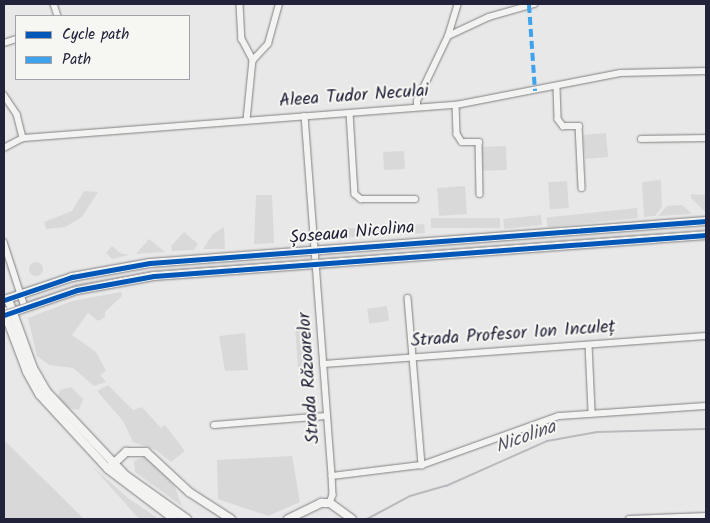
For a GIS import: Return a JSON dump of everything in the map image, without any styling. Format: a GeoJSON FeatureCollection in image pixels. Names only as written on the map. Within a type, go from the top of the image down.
{"type":"FeatureCollection","features":[{"type":"Feature","properties":{"kind":"main road","name":"Șoseaua Nicolina"},"geometry":{"type":"LineString","coordinates":[[6,299],[72,278],[123,266],[706,221]]}},
{"type":"Feature","properties":{"kind":"main road","name":"Șoseaua Nicolina"},"geometry":{"type":"LineString","coordinates":[[6,313],[77,290],[134,278],[706,235]]}},
{"type":"Feature","properties":{"kind":"main road"},"geometry":{"type":"LineString","coordinates":[[6,299],[6,313],[27,372],[37,390],[110,467],[180,518]]}},
{"type":"Feature","properties":{"kind":"main road"},"geometry":{"type":"LineString","coordinates":[[110,467],[126,452],[146,452],[189,492],[231,519]]}},
{"type":"Feature","properties":{"kind":"main road"},"geometry":{"type":"LineString","coordinates":[[288,519],[321,503],[330,504],[352,519]]}},
{"type":"Feature","properties":{"kind":"street"},"geometry":{"type":"LineString","coordinates":[[240,4],[242,39],[253,60],[246,120]]}},
{"type":"Feature","properties":{"kind":"street"},"geometry":{"type":"LineString","coordinates":[[253,60],[268,44],[279,4]]}},
{"type":"Feature","properties":{"kind":"street"},"geometry":{"type":"LineString","coordinates":[[417,107],[417,101],[448,36],[458,4]]}},
{"type":"Feature","properties":{"kind":"street"},"geometry":{"type":"LineString","coordinates":[[448,36],[489,17],[534,4]]}},
{"type":"Feature","properties":{"kind":"street","name":"Aleea Tudor Neculai"},"geometry":{"type":"LineString","coordinates":[[4,148],[23,138],[456,105],[557,88],[620,73],[706,71]]}},
{"type":"Feature","properties":{"kind":"street"},"geometry":{"type":"LineString","coordinates":[[557,88],[558,119],[563,126],[578,126],[582,188]]}},
{"type":"Feature","properties":{"kind":"street"},"geometry":{"type":"LineString","coordinates":[[4,95],[17,114],[23,138]]}},
{"type":"Feature","properties":{"kind":"street"},"geometry":{"type":"LineString","coordinates":[[456,105],[457,134],[462,142],[478,142],[480,194]]}},
{"type":"Feature","properties":{"kind":"street"},"geometry":{"type":"LineString","coordinates":[[350,112],[355,194],[361,199],[415,199]]}},
{"type":"Feature","properties":{"kind":"street","name":"Strada Răzoarelor"},"geometry":{"type":"LineString","coordinates":[[305,116],[322,364],[332,476],[333,496],[330,504]]}},
{"type":"Feature","properties":{"kind":"street"},"geometry":{"type":"LineString","coordinates":[[641,139],[706,138]]}},
{"type":"Feature","properties":{"kind":"street"},"geometry":{"type":"LineString","coordinates":[[4,242],[25,307]]}},
{"type":"Feature","properties":{"kind":"street"},"geometry":{"type":"LineString","coordinates":[[408,298],[422,465]]}},
{"type":"Feature","properties":{"kind":"street","name":"Strada Profesor Ion Inculeț"},"geometry":{"type":"LineString","coordinates":[[322,364],[706,336]]}},
{"type":"Feature","properties":{"kind":"street"},"geometry":{"type":"LineString","coordinates":[[589,345],[592,412]]}},
{"type":"Feature","properties":{"kind":"street"},"geometry":{"type":"LineString","coordinates":[[332,476],[422,465],[559,416],[592,412],[706,406]]}},
{"type":"Feature","properties":{"kind":"street"},"geometry":{"type":"LineString","coordinates":[[214,425],[326,416]]}},
{"type":"Feature","properties":{"kind":"street"},"geometry":{"type":"LineString","coordinates":[[629,519],[694,518],[706,516]]}},
{"type":"Feature","properties":{"kind":"shaded area"},"geometry":{"type":"Polygon","coordinates":[[[606,133],[608,157],[585,159],[583,135],[606,133]]]}},
{"type":"Feature","properties":{"kind":"shaded area"},"geometry":{"type":"Polygon","coordinates":[[[506,146],[507,170],[483,171],[482,147],[506,146]]]}},
{"type":"Feature","properties":{"kind":"shaded area"},"geometry":{"type":"Polygon","coordinates":[[[404,151],[405,169],[384,170],[383,152],[404,151]]]}},
{"type":"Feature","properties":{"kind":"shaded area"},"geometry":{"type":"Polygon","coordinates":[[[661,180],[662,207],[655,216],[644,217],[642,182],[661,180]]]}},
{"type":"Feature","properties":{"kind":"shaded area"},"geometry":{"type":"Polygon","coordinates":[[[567,181],[569,208],[550,209],[548,182],[567,181]]]}},
{"type":"Feature","properties":{"kind":"shaded area"},"geometry":{"type":"Polygon","coordinates":[[[465,186],[467,214],[439,216],[437,188],[465,186]]]}},
{"type":"Feature","properties":{"kind":"shaded area"},"geometry":{"type":"Polygon","coordinates":[[[84,191],[98,192],[82,217],[65,227],[46,229],[44,222],[72,211],[84,191]]]}},
{"type":"Feature","properties":{"kind":"shaded area"},"geometry":{"type":"Polygon","coordinates":[[[691,194],[706,195],[706,213],[691,198],[691,194]]]}},
{"type":"Feature","properties":{"kind":"shaded area"},"geometry":{"type":"Polygon","coordinates":[[[256,195],[272,195],[274,243],[254,244],[256,195]]]}},
{"type":"Feature","properties":{"kind":"shaded area"},"geometry":{"type":"Polygon","coordinates":[[[682,205],[692,214],[658,216],[667,206],[682,205]]]}},
{"type":"Feature","properties":{"kind":"shaded area"},"geometry":{"type":"Polygon","coordinates":[[[637,208],[638,218],[548,227],[546,218],[637,208]]]}},
{"type":"Feature","properties":{"kind":"shaded area"},"geometry":{"type":"Polygon","coordinates":[[[541,215],[542,225],[504,229],[503,219],[541,215]]]}},
{"type":"Feature","properties":{"kind":"shaded area"},"geometry":{"type":"Polygon","coordinates":[[[431,218],[500,218],[500,228],[431,228],[431,218]]]}},
{"type":"Feature","properties":{"kind":"shaded area"},"geometry":{"type":"Polygon","coordinates":[[[424,224],[425,233],[399,235],[395,226],[424,224]]]}},
{"type":"Feature","properties":{"kind":"shaded area"},"geometry":{"type":"Polygon","coordinates":[[[390,226],[396,235],[333,238],[336,229],[390,226]]]}},
{"type":"Feature","properties":{"kind":"shaded area"},"geometry":{"type":"Polygon","coordinates":[[[224,227],[225,249],[203,249],[213,234],[224,227]]]}},
{"type":"Feature","properties":{"kind":"shaded area"},"geometry":{"type":"Polygon","coordinates":[[[184,232],[198,244],[194,250],[172,251],[171,246],[184,232]]]}},
{"type":"Feature","properties":{"kind":"shaded area"},"geometry":{"type":"Polygon","coordinates":[[[149,239],[165,252],[136,254],[149,239]]]}},
{"type":"Feature","properties":{"kind":"shaded area"},"geometry":{"type":"Polygon","coordinates":[[[112,246],[120,253],[129,255],[112,259],[106,253],[112,246]]]}},
{"type":"Feature","properties":{"kind":"shaded area"},"geometry":{"type":"Polygon","coordinates":[[[33,262],[39,262],[43,269],[39,276],[33,276],[29,272],[29,266],[33,262]]]}},
{"type":"Feature","properties":{"kind":"shaded area"},"geometry":{"type":"Polygon","coordinates":[[[121,292],[122,296],[105,312],[105,317],[98,321],[88,313],[72,335],[96,352],[106,371],[100,375],[106,382],[94,386],[73,368],[49,365],[37,356],[28,318],[72,301],[121,292]]]}},
{"type":"Feature","properties":{"kind":"shaded area"},"geometry":{"type":"Polygon","coordinates":[[[387,306],[389,321],[369,324],[367,309],[387,306]]]}},
{"type":"Feature","properties":{"kind":"shaded area"},"geometry":{"type":"Polygon","coordinates":[[[308,325],[311,372],[298,373],[295,326],[308,325]]]}},
{"type":"Feature","properties":{"kind":"shaded area"},"geometry":{"type":"Polygon","coordinates":[[[245,333],[248,370],[225,371],[219,336],[245,333]]]}},
{"type":"Feature","properties":{"kind":"shaded area"},"geometry":{"type":"Polygon","coordinates":[[[108,385],[133,410],[142,407],[161,428],[165,425],[185,451],[171,462],[156,450],[133,442],[123,421],[97,391],[108,385]]]}},
{"type":"Feature","properties":{"kind":"shaded area"},"geometry":{"type":"Polygon","coordinates":[[[71,387],[83,399],[79,410],[67,408],[58,397],[60,390],[71,387]]]}},
{"type":"Feature","properties":{"kind":"shaded area"},"geometry":{"type":"Polygon","coordinates":[[[4,440],[84,519],[4,519],[4,440]]]}},
{"type":"Feature","properties":{"kind":"shaded area"},"geometry":{"type":"Polygon","coordinates":[[[292,456],[300,502],[268,516],[218,499],[217,460],[292,456]]]}},
{"type":"Feature","properties":{"kind":"shaded area"},"geometry":{"type":"Polygon","coordinates":[[[144,457],[156,465],[174,485],[182,506],[135,472],[134,461],[144,457]]]}},
{"type":"Feature","properties":{"kind":"shaded area"},"geometry":{"type":"Polygon","coordinates":[[[92,466],[128,498],[159,519],[139,519],[92,466]]]}},
{"type":"Feature","properties":{"kind":"waterway","name":"Nicolina"},"geometry":{"type":"LineString","coordinates":[[367,519],[410,496],[446,486],[547,441],[597,432],[706,429]]}},
{"type":"Feature","properties":{"kind":"tram line"},"geometry":{"type":"LineString","coordinates":[[4,310],[71,287],[149,271],[706,230]]}},
{"type":"Feature","properties":{"kind":"marked path"},"geometry":{"type":"LineString","coordinates":[[529,5],[535,91]]}},
{"type":"Feature","properties":{"kind":"cycle path"},"geometry":{"type":"LineString","coordinates":[[4,300],[72,277],[150,263],[706,221]]}},
{"type":"Feature","properties":{"kind":"cycle path"},"geometry":{"type":"LineString","coordinates":[[4,315],[77,290],[154,276],[706,235]]}}]}
